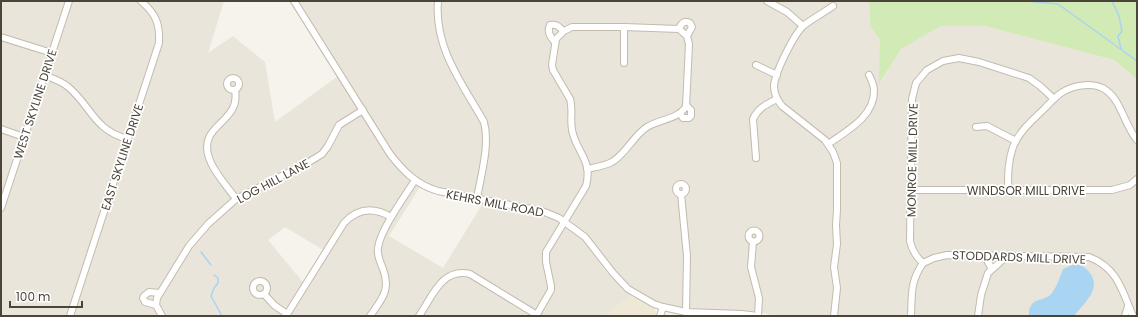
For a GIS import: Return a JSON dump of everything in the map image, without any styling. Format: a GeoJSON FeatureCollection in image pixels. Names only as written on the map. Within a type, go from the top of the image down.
{"type":"FeatureCollection","features":[{"type":"Feature","properties":{"kind":"street","name":"WEST SKYLINE DRIVE"},"geometry":{"type":"LineString","coordinates":[[1,208],[69,1]]}},
{"type":"Feature","properties":{"kind":"street","name":"EAST SKYLINE DRIVE"},"geometry":{"type":"LineString","coordinates":[[70,316],[159,43],[159,28],[156,20],[153,14],[141,1]]}},
{"type":"Feature","properties":{"kind":"street"},"geometry":{"type":"LineString","coordinates":[[438,1],[440,36],[444,48],[452,69],[484,122],[486,129],[486,144],[477,198]]}},
{"type":"Feature","properties":{"kind":"street"},"geometry":{"type":"LineString","coordinates":[[767,1],[787,12],[803,26]]}},
{"type":"Feature","properties":{"kind":"street","name":"KEHRS MILL ROAD"},"geometry":{"type":"LineString","coordinates":[[297,2],[390,154],[401,168],[422,185],[438,191],[542,211],[564,221],[585,237],[613,273],[628,289],[645,300],[663,307],[686,312],[758,316]]}},
{"type":"Feature","properties":{"kind":"street"},"geometry":{"type":"LineString","coordinates":[[833,6],[803,26],[793,38],[777,75],[774,87],[777,100],[788,112],[821,136],[828,144],[835,157],[837,170],[837,244],[834,267],[837,288],[834,316]]}},
{"type":"Feature","properties":{"kind":"street"},"geometry":{"type":"LineString","coordinates":[[555,42],[550,34],[550,25],[554,24],[563,31]]}},
{"type":"Feature","properties":{"kind":"street"},"geometry":{"type":"LineString","coordinates":[[624,26],[624,63]]}},
{"type":"Feature","properties":{"kind":"street"},"geometry":{"type":"LineString","coordinates":[[419,316],[445,278],[460,273],[470,274],[536,315],[550,290],[551,286],[546,262],[546,252],[586,186],[588,179],[584,158],[576,143],[572,131],[572,104],[553,70],[552,65],[555,42],[563,31],[572,27],[624,26],[683,32],[689,44],[686,107],[680,114],[647,127],[636,136],[620,156],[611,162],[587,168]]}},
{"type":"Feature","properties":{"kind":"street"},"geometry":{"type":"LineString","coordinates":[[1,37],[52,53]]}},
{"type":"Feature","properties":{"kind":"street","name":"MONROE MILL DRIVE"},"geometry":{"type":"LineString","coordinates":[[923,263],[917,258],[910,240],[912,190],[912,99],[916,83],[927,70],[935,64],[959,58],[979,62],[1029,78],[1054,99]]}},
{"type":"Feature","properties":{"kind":"street"},"geometry":{"type":"LineString","coordinates":[[756,65],[777,75]]}},
{"type":"Feature","properties":{"kind":"street"},"geometry":{"type":"LineString","coordinates":[[44,75],[66,85],[105,129],[118,136],[128,139]]}},
{"type":"Feature","properties":{"kind":"street"},"geometry":{"type":"LineString","coordinates":[[828,144],[860,121],[872,104],[874,88],[869,75]]}},
{"type":"Feature","properties":{"kind":"street"},"geometry":{"type":"LineString","coordinates":[[1008,190],[1010,161],[1013,146],[1024,128],[1061,93],[1072,88],[1082,86],[1100,86],[1108,91],[1117,103],[1129,130],[1137,140]]}},
{"type":"Feature","properties":{"kind":"street"},"geometry":{"type":"LineString","coordinates":[[235,90],[236,100],[234,106],[227,116],[215,127],[211,133],[207,146],[212,164],[236,199]]}},
{"type":"Feature","properties":{"kind":"street"},"geometry":{"type":"LineString","coordinates":[[756,158],[753,119],[755,114],[761,108],[777,100]]}},
{"type":"Feature","properties":{"kind":"street"},"geometry":{"type":"LineString","coordinates":[[680,114],[683,118],[689,118],[691,116],[691,110],[686,105]]}},
{"type":"Feature","properties":{"kind":"street","name":"LOG HILL LANE"},"geometry":{"type":"LineString","coordinates":[[156,305],[160,293],[189,246],[208,224],[236,199],[318,157],[328,146],[339,125],[363,110]]}},
{"type":"Feature","properties":{"kind":"street"},"geometry":{"type":"LineString","coordinates":[[976,127],[987,126],[1016,141]]}},
{"type":"Feature","properties":{"kind":"street"},"geometry":{"type":"LineString","coordinates":[[1,129],[24,137]]}},
{"type":"Feature","properties":{"kind":"street","name":"WINDSOR MILL DRIVE"},"geometry":{"type":"LineString","coordinates":[[912,190],[1112,190],[1130,185],[1137,179]]}},
{"type":"Feature","properties":{"kind":"street"},"geometry":{"type":"LineString","coordinates":[[370,316],[386,291],[386,278],[378,256],[378,247],[391,217],[415,180]]}},
{"type":"Feature","properties":{"kind":"street"},"geometry":{"type":"LineString","coordinates":[[681,194],[688,256],[686,312]]}},
{"type":"Feature","properties":{"kind":"street"},"geometry":{"type":"LineString","coordinates":[[264,294],[274,305],[287,315],[344,223],[350,217],[362,211],[371,210],[381,212],[391,217]]}},
{"type":"Feature","properties":{"kind":"street"},"geometry":{"type":"LineString","coordinates":[[753,242],[751,267],[758,298],[758,316]]}},
{"type":"Feature","properties":{"kind":"street","name":"STODDARDS MILL DRIVE"},"geometry":{"type":"LineString","coordinates":[[923,263],[934,258],[947,255],[1084,256],[1095,260],[1107,268],[1116,278],[1131,311]]}},
{"type":"Feature","properties":{"kind":"street"},"geometry":{"type":"LineString","coordinates":[[984,255],[992,269]]}},
{"type":"Feature","properties":{"kind":"street"},"geometry":{"type":"LineString","coordinates":[[978,316],[981,295],[988,273],[1008,255]]}},
{"type":"Feature","properties":{"kind":"street"},"geometry":{"type":"LineString","coordinates":[[911,316],[914,278],[923,263]]}},
{"type":"Feature","properties":{"kind":"street"},"geometry":{"type":"LineString","coordinates":[[160,293],[149,292],[143,298],[145,302],[156,305],[162,316]]}},
{"type":"Feature","properties":{"kind":"street"},"geometry":{"type":"LineString","coordinates":[[660,316],[663,307]]}},
{"type":"Feature","properties":{"kind":"street"},"geometry":{"type":"LineString","coordinates":[[1125,316],[1137,307]]}},
{"type":"Feature","properties":{"kind":"shaded area"},"geometry":{"type":"Polygon","coordinates":[[[1,1],[224,1],[208,53],[233,36],[265,62],[275,122],[338,76],[395,165],[406,177],[420,187],[389,236],[443,268],[483,203],[525,210],[544,215],[574,232],[585,241],[606,272],[631,296],[604,316],[1,316],[1,1]],[[285,227],[268,240],[307,287],[328,253],[285,227]]]}},
{"type":"Feature","properties":{"kind":"shaded area"},"geometry":{"type":"Polygon","coordinates":[[[297,1],[869,1],[870,26],[880,40],[880,83],[901,49],[941,26],[985,26],[1114,60],[1137,79],[1137,316],[774,316],[759,312],[720,311],[676,307],[656,301],[626,283],[582,231],[573,223],[558,215],[529,206],[427,184],[408,171],[395,157],[297,1]]]}},
{"type":"Feature","properties":{"kind":"shaded area"},"geometry":{"type":"Polygon","coordinates":[[[631,296],[655,309],[656,316],[604,316],[631,296]]]}},
{"type":"Feature","properties":{"kind":"green space"},"geometry":{"type":"Polygon","coordinates":[[[869,1],[1137,1],[1137,79],[1114,60],[985,26],[941,26],[901,49],[879,84],[880,40],[870,26],[869,1]]]}},
{"type":"Feature","properties":{"kind":"water"},"geometry":{"type":"Polygon","coordinates":[[[1075,264],[1083,266],[1087,270],[1093,278],[1094,284],[1093,290],[1087,301],[1074,316],[1029,316],[1031,305],[1049,296],[1057,284],[1063,269],[1075,264]]]}},
{"type":"Feature","properties":{"kind":"waterway"},"geometry":{"type":"LineString","coordinates":[[1026,1],[1058,4],[1137,61]]}},
{"type":"Feature","properties":{"kind":"waterway"},"geometry":{"type":"LineString","coordinates":[[1112,1],[1119,16],[1122,31],[1118,36],[1121,49]]}},
{"type":"Feature","properties":{"kind":"waterway"},"geometry":{"type":"LineString","coordinates":[[201,252],[211,265]]}},
{"type":"Feature","properties":{"kind":"waterway"},"geometry":{"type":"LineString","coordinates":[[214,275],[218,278],[218,283],[211,296],[222,316]]}}]}
